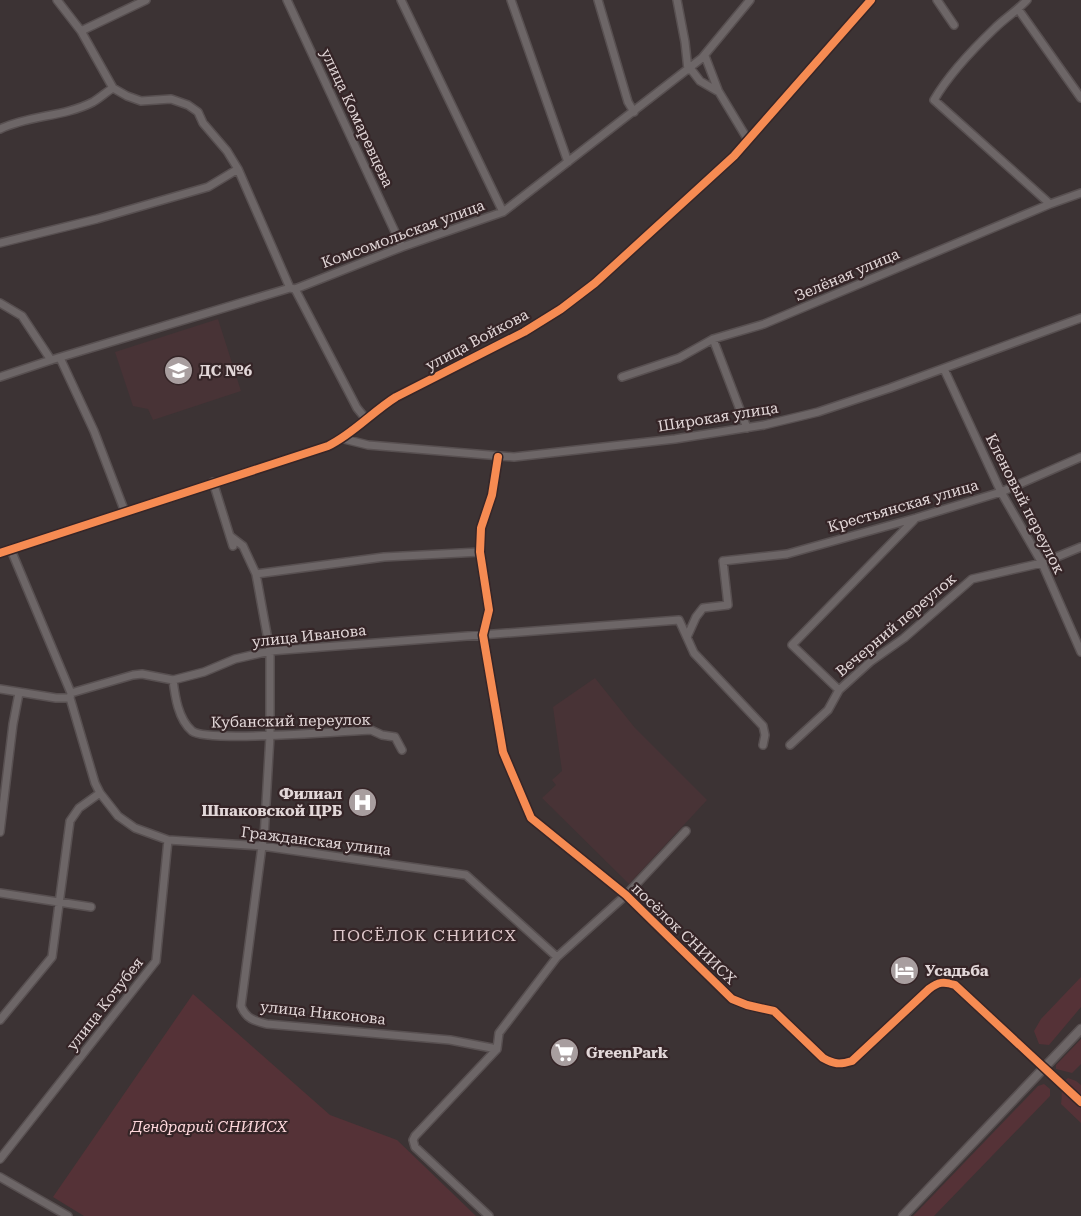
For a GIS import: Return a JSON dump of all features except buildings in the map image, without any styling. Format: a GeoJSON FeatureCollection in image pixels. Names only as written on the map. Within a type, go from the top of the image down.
{"type":"FeatureCollection","features":[{"type":"Feature","properties":{"kind":"street"},"geometry":{"type":"LineString","coordinates":[[57,0],[81,30],[113,88],[141,101],[171,99],[189,105],[198,112],[203,123],[228,151],[293,289],[357,408],[366,419]]}},
{"type":"Feature","properties":{"kind":"street"},"geometry":{"type":"LineString","coordinates":[[81,30],[146,0]]}},
{"type":"Feature","properties":{"kind":"street","name":"улица Комаревцева"},"geometry":{"type":"LineString","coordinates":[[287,0],[402,247]]}},
{"type":"Feature","properties":{"kind":"street"},"geometry":{"type":"LineString","coordinates":[[401,0],[503,212]]}},
{"type":"Feature","properties":{"kind":"street"},"geometry":{"type":"LineString","coordinates":[[511,0],[568,162]]}},
{"type":"Feature","properties":{"kind":"street"},"geometry":{"type":"LineString","coordinates":[[598,0],[628,102],[634,112]]}},
{"type":"Feature","properties":{"kind":"street"},"geometry":{"type":"LineString","coordinates":[[677,0],[689,69],[700,81],[719,92]]}},
{"type":"Feature","properties":{"kind":"street","name":"Комсомольская улица"},"geometry":{"type":"LineString","coordinates":[[0,377],[293,289],[402,247],[503,212],[704,57],[750,0]]}},
{"type":"Feature","properties":{"kind":"street","name":"улица Войкова"},"geometry":{"type":"LineString","coordinates":[[0,553],[328,446],[344,439],[396,397],[524,332],[561,309],[620,261],[734,156],[871,0]]}},
{"type":"Feature","properties":{"kind":"street"},"geometry":{"type":"LineString","coordinates":[[937,0],[954,25]]}},
{"type":"Feature","properties":{"kind":"street"},"geometry":{"type":"LineString","coordinates":[[1027,0],[996,27],[964,60],[934,100],[1050,204]]}},
{"type":"Feature","properties":{"kind":"street"},"geometry":{"type":"LineString","coordinates":[[1018,9],[1081,98]]}},
{"type":"Feature","properties":{"kind":"street"},"geometry":{"type":"LineString","coordinates":[[686,52],[694,58],[704,57],[714,84],[748,140]]}},
{"type":"Feature","properties":{"kind":"street"},"geometry":{"type":"LineString","coordinates":[[0,129],[93,102],[113,88]]}},
{"type":"Feature","properties":{"kind":"street"},"geometry":{"type":"LineString","coordinates":[[0,243],[97,219],[214,185],[238,169]]}},
{"type":"Feature","properties":{"kind":"street","name":"Зелёная улица"},"geometry":{"type":"LineString","coordinates":[[622,377],[679,358],[713,339],[764,324],[1081,193]]}},
{"type":"Feature","properties":{"kind":"street"},"geometry":{"type":"LineString","coordinates":[[0,303],[22,316],[51,360]]}},
{"type":"Feature","properties":{"kind":"street","name":"Широкая улица"},"geometry":{"type":"LineString","coordinates":[[344,439],[368,445],[498,457],[544,454],[747,428],[818,412],[944,369],[1081,318]]}},
{"type":"Feature","properties":{"kind":"street"},"geometry":{"type":"LineString","coordinates":[[713,339],[747,428]]}},
{"type":"Feature","properties":{"kind":"street"},"geometry":{"type":"LineString","coordinates":[[60,358],[85,409],[125,512]]}},
{"type":"Feature","properties":{"kind":"street","name":"Кленовый переулок"},"geometry":{"type":"LineString","coordinates":[[944,369],[1001,492],[1042,563],[1081,652]]}},
{"type":"Feature","properties":{"kind":"street"},"geometry":{"type":"LineString","coordinates":[[483,635],[489,610],[480,552],[482,528],[492,495],[498,457]]}},
{"type":"Feature","properties":{"kind":"street","name":"Крестьянская улица"},"geometry":{"type":"LineString","coordinates":[[727,561],[787,554],[916,518],[1001,492],[1081,457]]}},
{"type":"Feature","properties":{"kind":"street"},"geometry":{"type":"LineString","coordinates":[[213,482],[233,546]]}},
{"type":"Feature","properties":{"kind":"street"},"geometry":{"type":"LineString","coordinates":[[839,690],[792,645],[916,518]]}},
{"type":"Feature","properties":{"kind":"street"},"geometry":{"type":"LineString","coordinates":[[230,536],[243,546],[256,574],[270,651],[270,736],[262,846]]}},
{"type":"Feature","properties":{"kind":"street","name":"Вечерний переулок"},"geometry":{"type":"LineString","coordinates":[[790,745],[828,710],[839,690],[972,579],[1042,563],[1081,547]]}},
{"type":"Feature","properties":{"kind":"street","name":"Гражданская улица"},"geometry":{"type":"LineString","coordinates":[[11,550],[71,696],[95,783],[100,794],[118,816],[135,828],[168,840],[262,846],[466,875],[557,957]]}},
{"type":"Feature","properties":{"kind":"street"},"geometry":{"type":"LineString","coordinates":[[256,574],[384,557],[480,552]]}},
{"type":"Feature","properties":{"kind":"street","name":"улица Иванова"},"geometry":{"type":"LineString","coordinates":[[71,696],[133,675],[142,674],[173,680],[204,672],[234,659],[270,651],[679,621],[696,617],[703,608],[728,605],[723,561],[727,561]]}},
{"type":"Feature","properties":{"kind":"street"},"geometry":{"type":"LineString","coordinates":[[687,637],[696,617]]}},
{"type":"Feature","properties":{"kind":"street"},"geometry":{"type":"LineString","coordinates":[[679,621],[694,653],[763,726],[765,735],[763,745]]}},
{"type":"Feature","properties":{"kind":"street"},"geometry":{"type":"LineString","coordinates":[[1073,635],[1081,632]]}},
{"type":"Feature","properties":{"kind":"street","name":"посёлок СНИИСХ"},"geometry":{"type":"LineString","coordinates":[[483,635],[503,753],[531,818],[626,895],[732,999],[774,1011],[823,1058],[839,1065],[852,1060],[929,989],[941,982],[955,985],[1045,1067]]}},
{"type":"Feature","properties":{"kind":"street","name":"Кубанский переулок"},"geometry":{"type":"LineString","coordinates":[[173,680],[181,715],[192,730],[202,736],[270,736],[371,730],[395,737],[402,750]]}},
{"type":"Feature","properties":{"kind":"street"},"geometry":{"type":"LineString","coordinates":[[0,689],[20,693],[71,696]]}},
{"type":"Feature","properties":{"kind":"street"},"geometry":{"type":"LineString","coordinates":[[0,832],[13,724],[20,693]]}},
{"type":"Feature","properties":{"kind":"street"},"geometry":{"type":"LineString","coordinates":[[0,1020],[52,957],[70,821],[79,808],[100,794]]}},
{"type":"Feature","properties":{"kind":"street","name":"посёлок СНИИСХ"},"geometry":{"type":"LineString","coordinates":[[497,1049],[499,1033],[557,957],[626,895],[686,831]]}},
{"type":"Feature","properties":{"kind":"street","name":"улица Кочубея"},"geometry":{"type":"LineString","coordinates":[[0,1158],[156,961],[168,840]]}},
{"type":"Feature","properties":{"kind":"street","name":"улица Никонова"},"geometry":{"type":"LineString","coordinates":[[262,846],[241,1006],[244,1014],[255,1021],[267,1024],[450,1040],[497,1049]]}},
{"type":"Feature","properties":{"kind":"street"},"geometry":{"type":"LineString","coordinates":[[0,893],[91,907]]}},
{"type":"Feature","properties":{"kind":"street"},"geometry":{"type":"LineString","coordinates":[[903,1216],[1081,1029]]}},
{"type":"Feature","properties":{"kind":"street"},"geometry":{"type":"LineString","coordinates":[[489,1216],[415,1147],[413,1140],[497,1049]]}},
{"type":"Feature","properties":{"kind":"street"},"geometry":{"type":"LineString","coordinates":[[1045,1067],[1081,1102]]}},
{"type":"Feature","properties":{"kind":"street"},"geometry":{"type":"LineString","coordinates":[[0,1177],[68,1216]]}},
{"type":"Feature","properties":{"kind":"street"},"geometry":{"type":"LineString","coordinates":[[51,1216],[56,1208]]}},
{"type":"Feature","properties":{"kind":"shaded area","name":"ДС №6"},"geometry":{"type":"Polygon","coordinates":[[[218,319],[241,391],[153,420],[148,409],[133,406],[115,352],[218,319]]]}},
{"type":"Feature","properties":{"kind":"shaded area"},"geometry":{"type":"Polygon","coordinates":[[[595,678],[635,728],[707,800],[629,884],[542,798],[556,785],[552,780],[562,771],[553,707],[595,678]]]}},
{"type":"Feature","properties":{"kind":"green space"},"geometry":{"type":"Polygon","coordinates":[[[1081,977],[1081,1007],[1049,1045],[1039,1044],[1034,1031],[1041,1019],[1081,977]]]}},
{"type":"Feature","properties":{"kind":"green space","name":"Дендрарий СНИИСХ"},"geometry":{"type":"Polygon","coordinates":[[[193,994],[330,1115],[397,1140],[476,1216],[84,1216],[53,1197],[193,994]]]}},
{"type":"Feature","properties":{"kind":"green space"},"geometry":{"type":"Polygon","coordinates":[[[1081,1039],[1081,1064],[1072,1073],[1056,1069],[1056,1065],[1081,1039]]]}},
{"type":"Feature","properties":{"kind":"green space"},"geometry":{"type":"Polygon","coordinates":[[[1068,1078],[1081,1085],[1081,1123],[1061,1104],[1062,1087],[1068,1078]]]}},
{"type":"Feature","properties":{"kind":"green space"},"geometry":{"type":"Polygon","coordinates":[[[1044,1084],[1050,1089],[1050,1096],[934,1216],[913,1216],[1038,1086],[1044,1084]]]}},
{"type":"Feature","properties":{"kind":"cycle path"},"geometry":{"type":"LineString","coordinates":[[0,553],[328,446],[396,397],[524,332],[561,309],[595,283],[734,156],[871,0]]}},
{"type":"Feature","properties":{"kind":"cycle path"},"geometry":{"type":"LineString","coordinates":[[498,457],[492,495],[481,528],[480,552],[489,610],[483,635],[503,752],[531,818],[626,895],[732,999],[774,1011],[823,1058],[834,1063],[852,1061],[929,989],[941,983],[948,983],[955,985],[1081,1102]]}},
{"type":"Feature","properties":{"kind":"place","name":"ДС №6"},"geometry":{"type":"Point","coordinates":[178,371]}},
{"type":"Feature","properties":{"kind":"place","name":"Филиал Шпаковской ЦРБ"},"geometry":{"type":"Point","coordinates":[363,803]}},
{"type":"Feature","properties":{"kind":"place","name":"Усадьба"},"geometry":{"type":"Point","coordinates":[904,971]}},
{"type":"Feature","properties":{"kind":"place","name":"GreenPark"},"geometry":{"type":"Point","coordinates":[565,1053]}},
{"type":"Feature","properties":{"kind":"district","name":"ПОСЁЛОК СНИИСХ"},"geometry":{"type":"Point","coordinates":[425,935]}}]}
